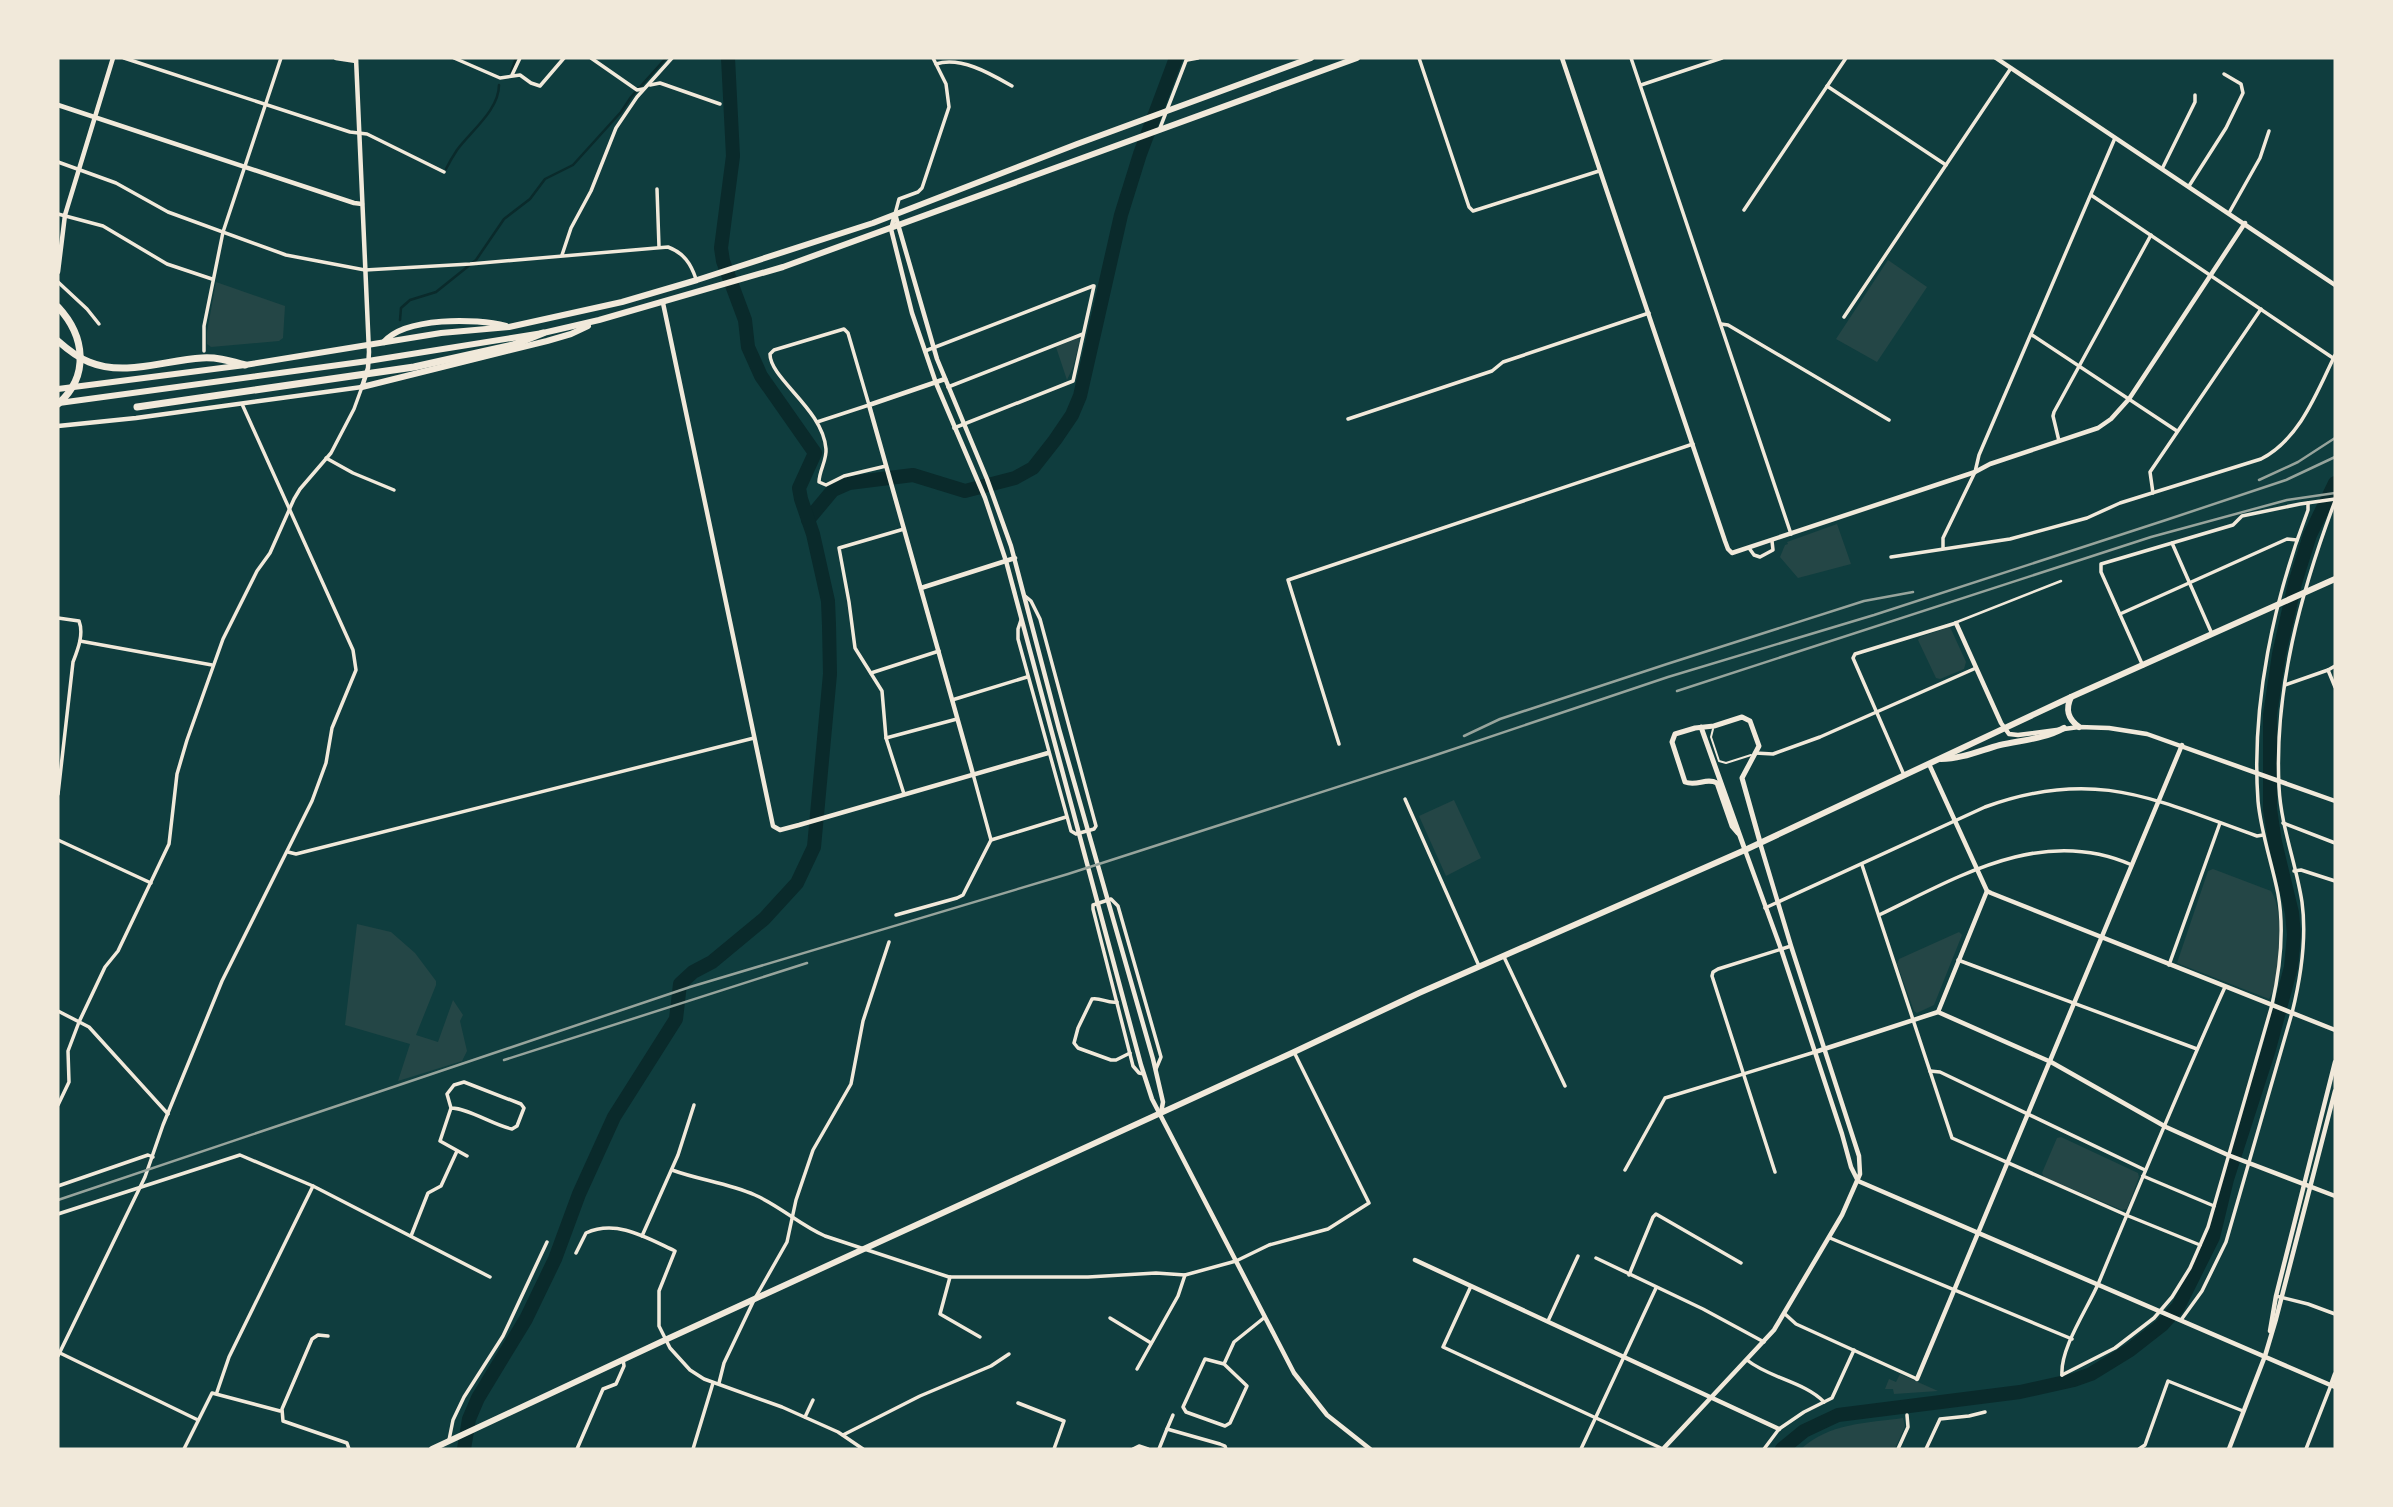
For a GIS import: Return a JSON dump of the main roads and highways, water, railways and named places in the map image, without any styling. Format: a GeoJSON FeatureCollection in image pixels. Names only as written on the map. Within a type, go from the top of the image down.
{"type":"FeatureCollection","features":[{"type":"Feature","properties":{"kind":"highway"},"geometry":{"type":"LineString","coordinates":[[58,307],[78,336],[81,357],[79,372],[72,389],[58,404]]}},
{"type":"Feature","properties":{"kind":"highway"},"geometry":{"type":"LineString","coordinates":[[137,407],[366,376],[513,345],[543,332]]}},
{"type":"Feature","properties":{"kind":"highway"},"geometry":{"type":"LineString","coordinates":[[58,341],[87,361],[107,367],[125,368],[203,358],[222,359],[245,365]]}},
{"type":"Feature","properties":{"kind":"main road"},"geometry":{"type":"LineString","coordinates":[[58,389],[245,365],[369,344],[509,327],[622,302],[717,274],[894,214],[1299,60],[1311,58]]}},
{"type":"Feature","properties":{"kind":"main road"},"geometry":{"type":"LineString","coordinates":[[58,404],[368,361],[543,332],[663,303],[738,281],[900,226],[1357,58]]}},
{"type":"Feature","properties":{"kind":"main road"},"geometry":{"type":"LineString","coordinates":[[362,387],[559,337],[599,320]]}},
{"type":"Feature","properties":{"kind":"main road"},"geometry":{"type":"LineString","coordinates":[[384,342],[392,334],[416,325],[490,322],[509,327]]}},
{"type":"Feature","properties":{"kind":"main road"},"geometry":{"type":"LineString","coordinates":[[432,1449],[665,1339],[1503,955],[1745,850],[2005,728],[2335,579]]}},
{"type":"Feature","properties":{"kind":"main road"},"geometry":{"type":"LineString","coordinates":[[2071,698],[2068,716],[2078,727]]}},
{"type":"Feature","properties":{"kind":"main road"},"geometry":{"type":"LineString","coordinates":[[1738,833],[1732,826],[1717,783],[1709,780],[1692,785],[1684,778],[1672,738],[1678,732],[1714,726],[1742,717],[1749,719],[1759,742],[1744,771],[1742,785],[1760,842]]}},
{"type":"Feature","properties":{"kind":"main road"},"geometry":{"type":"LineString","coordinates":[[1701,727],[1745,850]]}},
{"type":"Feature","properties":{"kind":"main road"},"geometry":{"type":"LineString","coordinates":[[1938,759],[1954,759],[1999,745],[2050,736],[2064,728]]}},
{"type":"Feature","properties":{"kind":"waterway"},"geometry":{"type":"LineString","coordinates":[[511,72],[516,58]]}},
{"type":"Feature","properties":{"kind":"waterway"},"geometry":{"type":"LineString","coordinates":[[400,320],[401,308],[410,300],[436,292],[476,260],[504,219],[530,199],[545,179],[573,165],[666,58]]}},
{"type":"Feature","properties":{"kind":"waterway"},"geometry":{"type":"LineString","coordinates":[[464,1449],[469,1419],[478,1398],[526,1319],[555,1259],[579,1194],[614,1117],[676,1019],[680,984],[693,972],[712,962],[764,919],[797,883],[814,847],[830,674],[828,601],[813,534],[799,488],[815,453],[761,376],[748,347],[745,320],[723,261],[721,248],[733,156],[728,58]]}},
{"type":"Feature","properties":{"kind":"waterway"},"geometry":{"type":"LineString","coordinates":[[808,520],[833,490],[849,483],[913,475],[965,491],[1015,478],[1033,468],[1072,415],[1080,396],[1121,215],[1140,154],[1176,58]]}},
{"type":"Feature","properties":{"kind":"waterway"},"geometry":{"type":"LineString","coordinates":[[446,169],[457,150],[489,112],[498,94],[499,85]]}},
{"type":"Feature","properties":{"kind":"waterway"},"geometry":{"type":"LineString","coordinates":[[1782,1449],[1804,1431],[1838,1415],[2020,1392],[2091,1374],[2130,1350],[2162,1325],[2178,1307],[2213,1237],[2227,1179],[2269,1049],[2291,967],[2294,935],[2292,913],[2270,809],[2270,715],[2279,654],[2295,583],[2310,535],[2335,483]]}},
{"type":"Feature","properties":{"kind":"railway"},"geometry":{"type":"LineString","coordinates":[[2259,480],[2298,462],[2335,438]]}},
{"type":"Feature","properties":{"kind":"railway"},"geometry":{"type":"LineString","coordinates":[[58,1200],[690,987],[1068,874],[1668,677],[1874,615],[2166,520],[2286,480],[2335,457]]}},
{"type":"Feature","properties":{"kind":"railway"},"geometry":{"type":"LineString","coordinates":[[1677,691],[2151,537],[2287,500],[2335,493]]}},
{"type":"Feature","properties":{"kind":"railway"},"geometry":{"type":"LineString","coordinates":[[1464,736],[1500,719],[1667,664],[1864,601],[1913,592]]}},
{"type":"Feature","properties":{"kind":"railway"},"geometry":{"type":"LineString","coordinates":[[504,1060],[807,963]]}}]}
